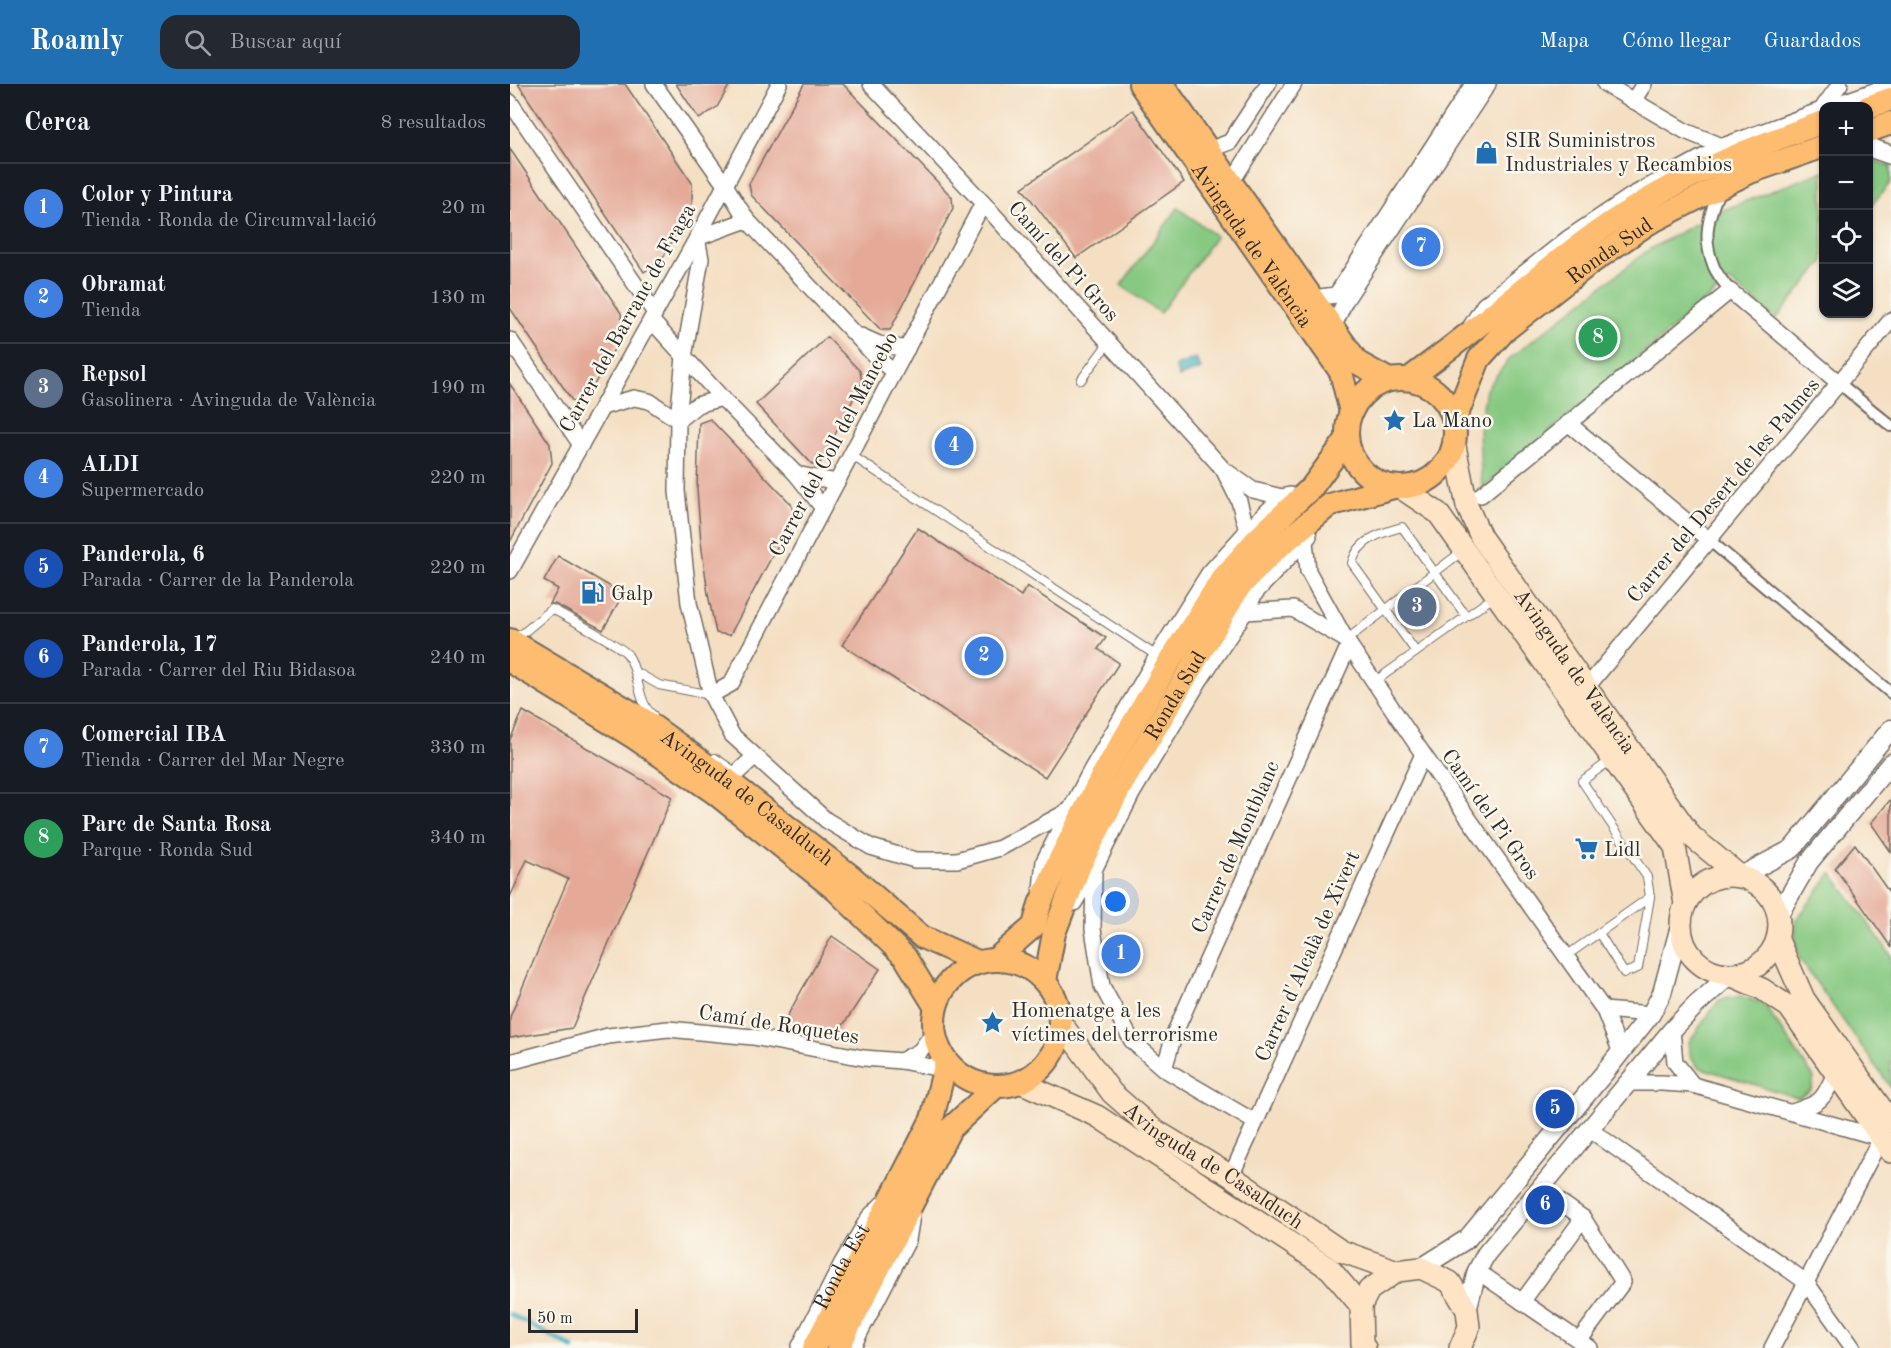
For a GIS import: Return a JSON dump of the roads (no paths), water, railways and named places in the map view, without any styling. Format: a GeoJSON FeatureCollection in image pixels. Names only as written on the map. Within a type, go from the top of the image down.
{"type":"FeatureCollection","features":[{"type":"Feature","properties":{"kind":"main road","name":"Avinguda de València"},"geometry":{"type":"LineString","coordinates":[[1140,84],[1341,372],[1351,412]]}},
{"type":"Feature","properties":{"kind":"main road","name":"Avinguda de València"},"geometry":{"type":"LineString","coordinates":[[1162,84],[1359,363],[1399,380]]}},
{"type":"Feature","properties":{"kind":"main road"},"geometry":{"type":"LineString","coordinates":[[1873,106],[1891,99]]}},
{"type":"Feature","properties":{"kind":"main road","name":"Ronda Sud"},"geometry":{"type":"LineString","coordinates":[[1399,380],[1464,337],[1574,248],[1636,206],[1705,168],[1731,150],[1819,113]]}},
{"type":"Feature","properties":{"kind":"main road"},"geometry":{"type":"LineString","coordinates":[[1873,129],[1891,123]]}},
{"type":"Feature","properties":{"kind":"main road","name":"Ronda Sud"},"geometry":{"type":"LineString","coordinates":[[1454,432],[1479,359],[1505,330],[1589,264],[1647,224],[1721,186],[1750,172],[1819,148]]}},
{"type":"Feature","properties":{"kind":"main road"},"geometry":{"type":"LineString","coordinates":[[1399,380],[1429,387],[1437,394],[1445,402],[1454,432],[1445,465],[1426,481],[1398,487],[1372,479],[1354,462],[1347,439],[1347,425],[1351,412],[1366,391],[1399,380]]}},
{"type":"Feature","properties":{"kind":"main road","name":"Avinguda de València"},"geometry":{"type":"LineString","coordinates":[[1454,432],[1467,506],[1481,537],[1692,836],[1740,876]]}},
{"type":"Feature","properties":{"kind":"main road","name":"Ronda Sud"},"geometry":{"type":"LineString","coordinates":[[987,960],[1034,926],[1040,904],[1060,859],[1102,776],[1169,662],[1222,579],[1257,539],[1312,488],[1347,439]]}},
{"type":"Feature","properties":{"kind":"main road","name":"Avinguda de València"},"geometry":{"type":"LineString","coordinates":[[1398,487],[1438,513],[1675,847],[1685,904]]}},
{"type":"Feature","properties":{"kind":"main road","name":"Ronda Sud"},"geometry":{"type":"LineString","coordinates":[[1045,981],[1054,933],[1080,865],[1121,786],[1240,586],[1274,551],[1329,505],[1398,487]]}},
{"type":"Feature","properties":{"kind":"main road","name":"Avinguda de Casalduch"},"geometry":{"type":"LineString","coordinates":[[510,639],[644,720],[727,780],[852,877],[922,937],[987,960]]}},
{"type":"Feature","properties":{"kind":"main road","name":"Avinguda de Casalduch"},"geometry":{"type":"LineString","coordinates":[[510,661],[635,738],[715,794],[836,890],[905,957],[935,1006]]}},
{"type":"Feature","properties":{"kind":"main road"},"geometry":{"type":"LineString","coordinates":[[1718,876],[1740,876],[1766,890],[1779,915],[1778,940],[1804,999],[1888,1138],[1835,1073],[1789,1007],[1762,989],[1730,975],[1706,968],[1688,951],[1680,926],[1685,904],[1698,886],[1718,876]]}},
{"type":"Feature","properties":{"kind":"main road"},"geometry":{"type":"LineString","coordinates":[[1730,975],[1753,969],[1768,957],[1778,940]]}},
{"type":"Feature","properties":{"kind":"main road"},"geometry":{"type":"LineString","coordinates":[[987,960],[1022,964],[1045,981],[1056,998],[1061,1023],[1056,1049],[1042,1069],[1022,1083],[994,1088],[965,1080],[945,1062],[933,1033],[935,1006],[952,977],[987,960]]}},
{"type":"Feature","properties":{"kind":"main road","name":"Avinguda de Casalduch"},"geometry":{"type":"LineString","coordinates":[[1061,1023],[1112,1094],[1153,1129],[1231,1176],[1341,1251],[1396,1270]]}},
{"type":"Feature","properties":{"kind":"main road","name":"Ronda Est"},"geometry":{"type":"LineString","coordinates":[[838,1348],[904,1195],[932,1119],[945,1062]]}},
{"type":"Feature","properties":{"kind":"main road","name":"Avinguda de Casalduch"},"geometry":{"type":"LineString","coordinates":[[1022,1083],[1097,1116],[1330,1269],[1361,1306]]}},
{"type":"Feature","properties":{"kind":"main road","name":"Ronda Est"},"geometry":{"type":"LineString","coordinates":[[814,1348],[904,1195],[950,1129],[994,1088]]}},
{"type":"Feature","properties":{"kind":"main road"},"geometry":{"type":"LineString","coordinates":[[1365,1348],[1362,1345],[1361,1306],[1369,1290],[1396,1270],[1421,1268],[1450,1282],[1480,1348]]}},
{"type":"Feature","properties":{"kind":"main road"},"geometry":{"type":"LineString","coordinates":[[1460,1348],[1468,1319]]}},
{"type":"Feature","properties":{"kind":"street"},"geometry":{"type":"LineString","coordinates":[[654,84],[747,220],[878,359],[894,372]]}},
{"type":"Feature","properties":{"kind":"street","name":"Carrer del Barranc de Fraga"},"geometry":{"type":"LineString","coordinates":[[510,571],[697,238],[779,84]]}},
{"type":"Feature","properties":{"kind":"street","name":"Camí del Pi Gros"},"geometry":{"type":"LineString","coordinates":[[871,84],[983,203],[1223,469],[1253,490],[1282,497]]}},
{"type":"Feature","properties":{"kind":"street"},"geometry":{"type":"LineString","coordinates":[[1208,150],[1230,142],[1268,84]]}},
{"type":"Feature","properties":{"kind":"street"},"geometry":{"type":"LineString","coordinates":[[1231,183],[1294,84]]}},
{"type":"Feature","properties":{"kind":"street"},"geometry":{"type":"LineString","coordinates":[[1312,298],[1336,295],[1473,84]]}},
{"type":"Feature","properties":{"kind":"street"},"geometry":{"type":"LineString","coordinates":[[1333,328],[1345,301],[1488,84]]}},
{"type":"Feature","properties":{"kind":"street"},"geometry":{"type":"LineString","coordinates":[[1605,84],[1685,131],[1731,150]]}},
{"type":"Feature","properties":{"kind":"street"},"geometry":{"type":"LineString","coordinates":[[1633,101],[1644,84]]}},
{"type":"Feature","properties":{"kind":"street"},"geometry":{"type":"LineString","coordinates":[[1830,102],[1840,84]]}},
{"type":"Feature","properties":{"kind":"street","name":"Ronda Sud"},"geometry":{"type":"LineString","coordinates":[[1846,102],[1891,85]]}},
{"type":"Feature","properties":{"kind":"street"},"geometry":{"type":"LineString","coordinates":[[510,102],[653,317],[684,357],[796,474],[823,508]]}},
{"type":"Feature","properties":{"kind":"street"},"geometry":{"type":"LineString","coordinates":[[1685,131],[1697,159]]}},
{"type":"Feature","properties":{"kind":"street"},"geometry":{"type":"LineString","coordinates":[[1873,148],[1891,155]]}},
{"type":"Feature","properties":{"kind":"street","name":"Ronda Sud"},"geometry":{"type":"LineString","coordinates":[[1464,337],[1484,305],[1567,239],[1630,196],[1697,159],[1731,150]]}},
{"type":"Feature","properties":{"kind":"street"},"geometry":{"type":"LineString","coordinates":[[1721,186],[1710,212],[1707,240],[1714,268],[1730,291],[1891,426]]}},
{"type":"Feature","properties":{"kind":"street","name":"Carrer del Coll del Mancebo"},"geometry":{"type":"LineString","coordinates":[[711,695],[731,684],[983,203]]}},
{"type":"Feature","properties":{"kind":"street"},"geometry":{"type":"LineString","coordinates":[[747,220],[697,238],[701,259],[684,357],[678,420],[677,491],[688,592],[711,695],[732,735],[826,820],[871,847],[915,860],[957,861],[1000,848],[1070,810]]}},
{"type":"Feature","properties":{"kind":"street"},"geometry":{"type":"LineString","coordinates":[[1482,495],[1730,291]]}},
{"type":"Feature","properties":{"kind":"street","name":"Carrer del Desert de les Palmes"},"geometry":{"type":"LineString","coordinates":[[1587,687],[1891,320]]}},
{"type":"Feature","properties":{"kind":"street"},"geometry":{"type":"LineString","coordinates":[[855,333],[879,345],[907,349]]}},
{"type":"Feature","properties":{"kind":"street"},"geometry":{"type":"LineString","coordinates":[[510,340],[581,445]]}},
{"type":"Feature","properties":{"kind":"street"},"geometry":{"type":"LineString","coordinates":[[602,407],[634,398],[649,401],[678,420]]}},
{"type":"Feature","properties":{"kind":"street"},"geometry":{"type":"LineString","coordinates":[[678,420],[697,405],[722,398]]}},
{"type":"Feature","properties":{"kind":"street"},"geometry":{"type":"LineString","coordinates":[[1568,423],[1891,693]]}},
{"type":"Feature","properties":{"kind":"street","name":"Camí del Pi Gros"},"geometry":{"type":"LineString","coordinates":[[1223,469],[1239,501],[1247,531]]}},
{"type":"Feature","properties":{"kind":"street"},"geometry":{"type":"LineString","coordinates":[[796,474],[837,482]]}},
{"type":"Feature","properties":{"kind":"street","name":"Ronda Sud"},"geometry":{"type":"LineString","coordinates":[[1040,904],[1044,861],[1070,810],[1157,656],[1209,573],[1282,497],[1312,488]]}},
{"type":"Feature","properties":{"kind":"street"},"geometry":{"type":"LineString","coordinates":[[1054,933],[1095,870],[1132,794],[1256,592],[1305,541],[1329,505]]}},
{"type":"Feature","properties":{"kind":"street","name":"Camí del Pi Gros"},"geometry":{"type":"LineString","coordinates":[[1305,541],[1308,571],[1347,643],[1604,1010],[1621,1053]]}},
{"type":"Feature","properties":{"kind":"street","name":"Camí del Pi Gros"},"geometry":{"type":"LineString","coordinates":[[1245,612],[1293,609],[1347,643]]}},
{"type":"Feature","properties":{"kind":"street","name":"Carrer de Montblanc"},"geometry":{"type":"LineString","coordinates":[[1164,1069],[1174,1032],[1347,643]]}},
{"type":"Feature","properties":{"kind":"street"},"geometry":{"type":"LineString","coordinates":[[1740,876],[1792,849],[1891,729]]}},
{"type":"Feature","properties":{"kind":"street","name":"Carrer d'Alcalà de Xivert"},"geometry":{"type":"LineString","coordinates":[[1231,1176],[1423,754]]}},
{"type":"Feature","properties":{"kind":"street"},"geometry":{"type":"LineString","coordinates":[[742,777],[754,757]]}},
{"type":"Feature","properties":{"kind":"street"},"geometry":{"type":"LineString","coordinates":[[1779,915],[1809,862],[1891,763]]}},
{"type":"Feature","properties":{"kind":"street"},"geometry":{"type":"LineString","coordinates":[[1095,870],[1093,929],[1102,986],[1132,1041],[1164,1069],[1255,1122]]}},
{"type":"Feature","properties":{"kind":"street"},"geometry":{"type":"LineString","coordinates":[[1421,1268],[1467,1239],[1651,1014],[1662,993],[1680,926]]}},
{"type":"Feature","properties":{"kind":"street"},"geometry":{"type":"LineString","coordinates":[[1468,1319],[1477,1271],[1485,1254],[1672,1030],[1730,975]]}},
{"type":"Feature","properties":{"kind":"street"},"geometry":{"type":"LineString","coordinates":[[1604,1010],[1651,1014]]}},
{"type":"Feature","properties":{"kind":"street","name":"Camí de Roquetes"},"geometry":{"type":"LineString","coordinates":[[510,1062],[608,1036],[668,1029],[753,1037],[864,1058],[901,1061],[931,1067],[945,1062]]}},
{"type":"Feature","properties":{"kind":"street"},"geometry":{"type":"LineString","coordinates":[[1672,1030],[1675,1062],[1693,1085]]}},
{"type":"Feature","properties":{"kind":"street"},"geometry":{"type":"LineString","coordinates":[[901,1061],[920,1051],[933,1033]]}},
{"type":"Feature","properties":{"kind":"street"},"geometry":{"type":"LineString","coordinates":[[1792,1112],[1815,1105],[1826,1095],[1835,1073]]}},
{"type":"Feature","properties":{"kind":"street"},"geometry":{"type":"LineString","coordinates":[[1628,1083],[1693,1085],[1888,1138],[1806,1282],[1772,1348]]}},
{"type":"Feature","properties":{"kind":"street"},"geometry":{"type":"LineString","coordinates":[[1589,1129],[1806,1282],[1853,1348]]}},
{"type":"Feature","properties":{"kind":"street"},"geometry":{"type":"LineString","coordinates":[[1477,1271],[1585,1344],[1623,1282],[1583,1218],[1540,1188]]}},
{"type":"Feature","properties":{"kind":"street","name":"Ronda Est"},"geometry":{"type":"LineString","coordinates":[[799,1348],[868,1217],[904,1195],[908,1240],[852,1348]]}},
{"type":"Feature","properties":{"kind":"street"},"geometry":{"type":"LineString","coordinates":[[1522,1302],[1583,1218]]}},
{"type":"Feature","properties":{"kind":"lane"},"geometry":{"type":"LineString","coordinates":[[1081,380],[1109,342]]}},
{"type":"Feature","properties":{"kind":"lane"},"geometry":{"type":"LineString","coordinates":[[851,455],[1157,656]]}},
{"type":"Feature","properties":{"kind":"lane"},"geometry":{"type":"LineString","coordinates":[[1416,652],[1352,563],[1355,550],[1379,534],[1402,527],[1466,616]]}},
{"type":"Feature","properties":{"kind":"lane"},"geometry":{"type":"LineString","coordinates":[[1347,643],[1465,549]]}},
{"type":"Feature","properties":{"kind":"lane"},"geometry":{"type":"LineString","coordinates":[[1374,682],[1497,595]]}},
{"type":"Feature","properties":{"kind":"lane"},"geometry":{"type":"LineString","coordinates":[[510,639],[522,634],[552,609],[627,653],[636,672],[644,703],[649,712],[657,717]]}},
{"type":"Feature","properties":{"kind":"lane"},"geometry":{"type":"LineString","coordinates":[[636,672],[659,685],[711,695]]}},
{"type":"Feature","properties":{"kind":"lane"},"geometry":{"type":"LineString","coordinates":[[710,754],[742,777]]}},
{"type":"Feature","properties":{"kind":"lane"},"geometry":{"type":"LineString","coordinates":[[1599,933],[1624,973],[1638,968],[1650,897],[1647,877],[1582,781],[1613,759]]}},
{"type":"Feature","properties":{"kind":"lane"},"geometry":{"type":"LineString","coordinates":[[764,797],[852,877]]}},
{"type":"Feature","properties":{"kind":"lane"},"geometry":{"type":"LineString","coordinates":[[1566,956],[1650,897]]}},
{"type":"Feature","properties":{"kind":"water"},"geometry":{"type":"Polygon","coordinates":[[[1196,358],[1201,369],[1179,377],[1175,366],[1196,358]]]}},
{"type":"Feature","properties":{"kind":"waterway"},"geometry":{"type":"LineString","coordinates":[[510,1314],[573,1348]]}},
{"type":"Feature","properties":{"kind":"place","name":"SIR Suministros Industriales y Recambios"},"geometry":{"type":"Point","coordinates":[1487,152]}},
{"type":"Feature","properties":{"kind":"place","name":"Comercial IBA"},"geometry":{"type":"Point","coordinates":[1421,247]}},
{"type":"Feature","properties":{"kind":"place","name":"Parc de Santa Rosa"},"geometry":{"type":"Point","coordinates":[1598,338]}},
{"type":"Feature","properties":{"kind":"place","name":"La Mano"},"geometry":{"type":"Point","coordinates":[1394,420]}},
{"type":"Feature","properties":{"kind":"place","name":"ALDI"},"geometry":{"type":"Point","coordinates":[954,446]}},
{"type":"Feature","properties":{"kind":"place","name":"Galp"},"geometry":{"type":"Point","coordinates":[593,593]}},
{"type":"Feature","properties":{"kind":"place","name":"Repsol"},"geometry":{"type":"Point","coordinates":[1417,607]}},
{"type":"Feature","properties":{"kind":"place","name":"Obramat"},"geometry":{"type":"Point","coordinates":[984,656]}},
{"type":"Feature","properties":{"kind":"place","name":"Lidl"},"geometry":{"type":"Point","coordinates":[1586,849]}},
{"type":"Feature","properties":{"kind":"place","name":"Color y Pintura"},"geometry":{"type":"Point","coordinates":[1121,954]}},
{"type":"Feature","properties":{"kind":"place","name":"Homenatge a les víctimes del terrorisme"},"geometry":{"type":"Point","coordinates":[993,1022]}},
{"type":"Feature","properties":{"kind":"place","name":"Panderola, 6"},"geometry":{"type":"Point","coordinates":[1555,1109]}},
{"type":"Feature","properties":{"kind":"place","name":"Panderola, 17"},"geometry":{"type":"Point","coordinates":[1545,1205]}}]}
